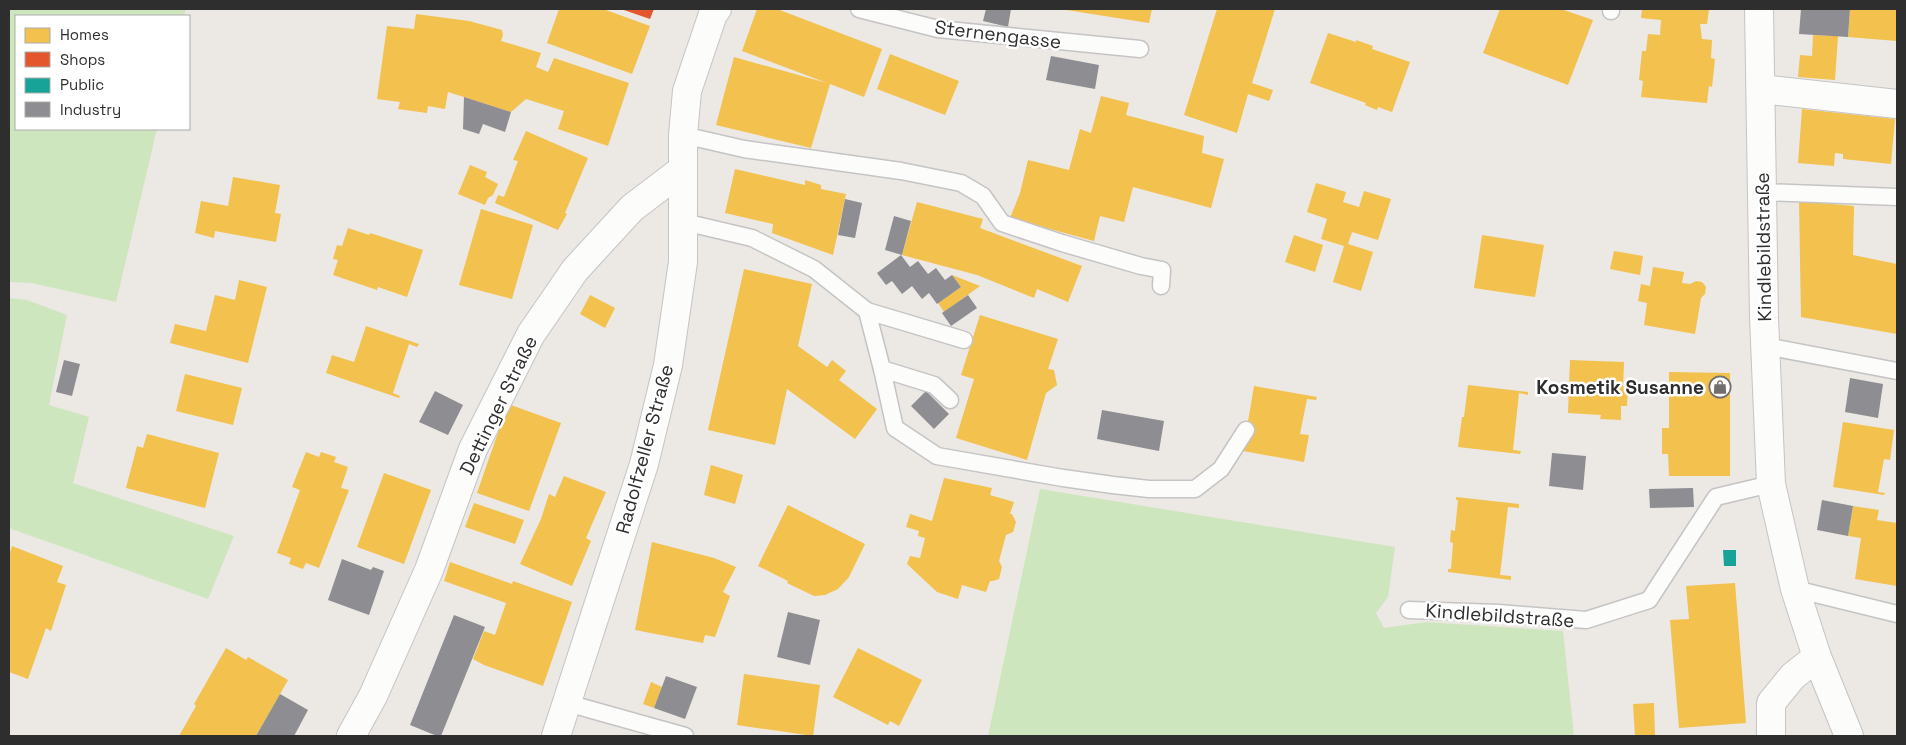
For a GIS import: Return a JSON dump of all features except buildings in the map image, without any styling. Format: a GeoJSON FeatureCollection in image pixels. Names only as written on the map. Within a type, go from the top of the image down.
{"type":"FeatureCollection","features":[{"type":"Feature","properties":{"kind":"main road","name":"Radolfzeller Straße"},"geometry":{"type":"LineString","coordinates":[[556,736],[641,473],[668,365],[683,262],[682,170],[687,91],[713,14],[717,9]]}},
{"type":"Feature","properties":{"kind":"main road","name":"Kindlebildstraße"},"geometry":{"type":"LineString","coordinates":[[1759,9],[1765,346],[1771,484],[1795,589],[1817,657],[1849,736]]}},
{"type":"Feature","properties":{"kind":"main road"},"geometry":{"type":"LineString","coordinates":[[1761,89],[1897,104]]}},
{"type":"Feature","properties":{"kind":"main road","name":"Dettinger Straße"},"geometry":{"type":"LineString","coordinates":[[351,736],[373,696],[429,570],[473,449],[531,334],[576,270],[632,208],[682,170]]}},
{"type":"Feature","properties":{"kind":"main road"},"geometry":{"type":"LineString","coordinates":[[1771,736],[1771,703],[1792,676],[1817,657]]}},
{"type":"Feature","properties":{"kind":"lane","name":"Sternengasse"},"geometry":{"type":"LineString","coordinates":[[859,9],[938,29],[1140,49]]}},
{"type":"Feature","properties":{"kind":"lane"},"geometry":{"type":"LineString","coordinates":[[683,135],[744,148],[901,171],[961,184],[983,196],[1002,223],[1062,244],[1162,270],[1161,286]]}},
{"type":"Feature","properties":{"kind":"lane"},"geometry":{"type":"LineString","coordinates":[[1762,192],[1897,197]]}},
{"type":"Feature","properties":{"kind":"lane"},"geometry":{"type":"LineString","coordinates":[[684,222],[752,238],[814,268],[866,311],[964,340]]}},
{"type":"Feature","properties":{"kind":"lane"},"geometry":{"type":"LineString","coordinates":[[866,311],[882,369],[895,428],[937,456],[1054,477],[1149,489],[1195,490],[1221,469],[1246,430]]}},
{"type":"Feature","properties":{"kind":"lane"},"geometry":{"type":"LineString","coordinates":[[1765,346],[1897,370]]}},
{"type":"Feature","properties":{"kind":"lane"},"geometry":{"type":"LineString","coordinates":[[882,369],[934,385],[950,400]]}},
{"type":"Feature","properties":{"kind":"lane","name":"Kindlebildstraße"},"geometry":{"type":"LineString","coordinates":[[1409,610],[1499,613],[1586,620],[1649,600],[1716,497],[1771,484]]}},
{"type":"Feature","properties":{"kind":"lane"},"geometry":{"type":"LineString","coordinates":[[1795,589],[1897,614]]}},
{"type":"Feature","properties":{"kind":"lane"},"geometry":{"type":"LineString","coordinates":[[567,703],[685,736]]}},
{"type":"Feature","properties":{"kind":"green space"},"geometry":{"type":"Polygon","coordinates":[[[9,9],[186,9],[184,15],[15,15],[15,130],[157,130],[116,302],[32,283],[9,282],[9,9]]]}},
{"type":"Feature","properties":{"kind":"green space"},"geometry":{"type":"Polygon","coordinates":[[[9,298],[27,300],[67,315],[49,405],[89,417],[73,483],[234,536],[208,599],[9,528],[9,298]]]}},
{"type":"Feature","properties":{"kind":"green space"},"geometry":{"type":"Polygon","coordinates":[[[1040,489],[1395,547],[1388,597],[1376,613],[1384,628],[1426,622],[1563,631],[1574,736],[988,736],[1040,489]]]}},
{"type":"Feature","properties":{"kind":"place","name":"Kosmetik Susanne"},"geometry":{"type":"Point","coordinates":[1720,387]}}]}
